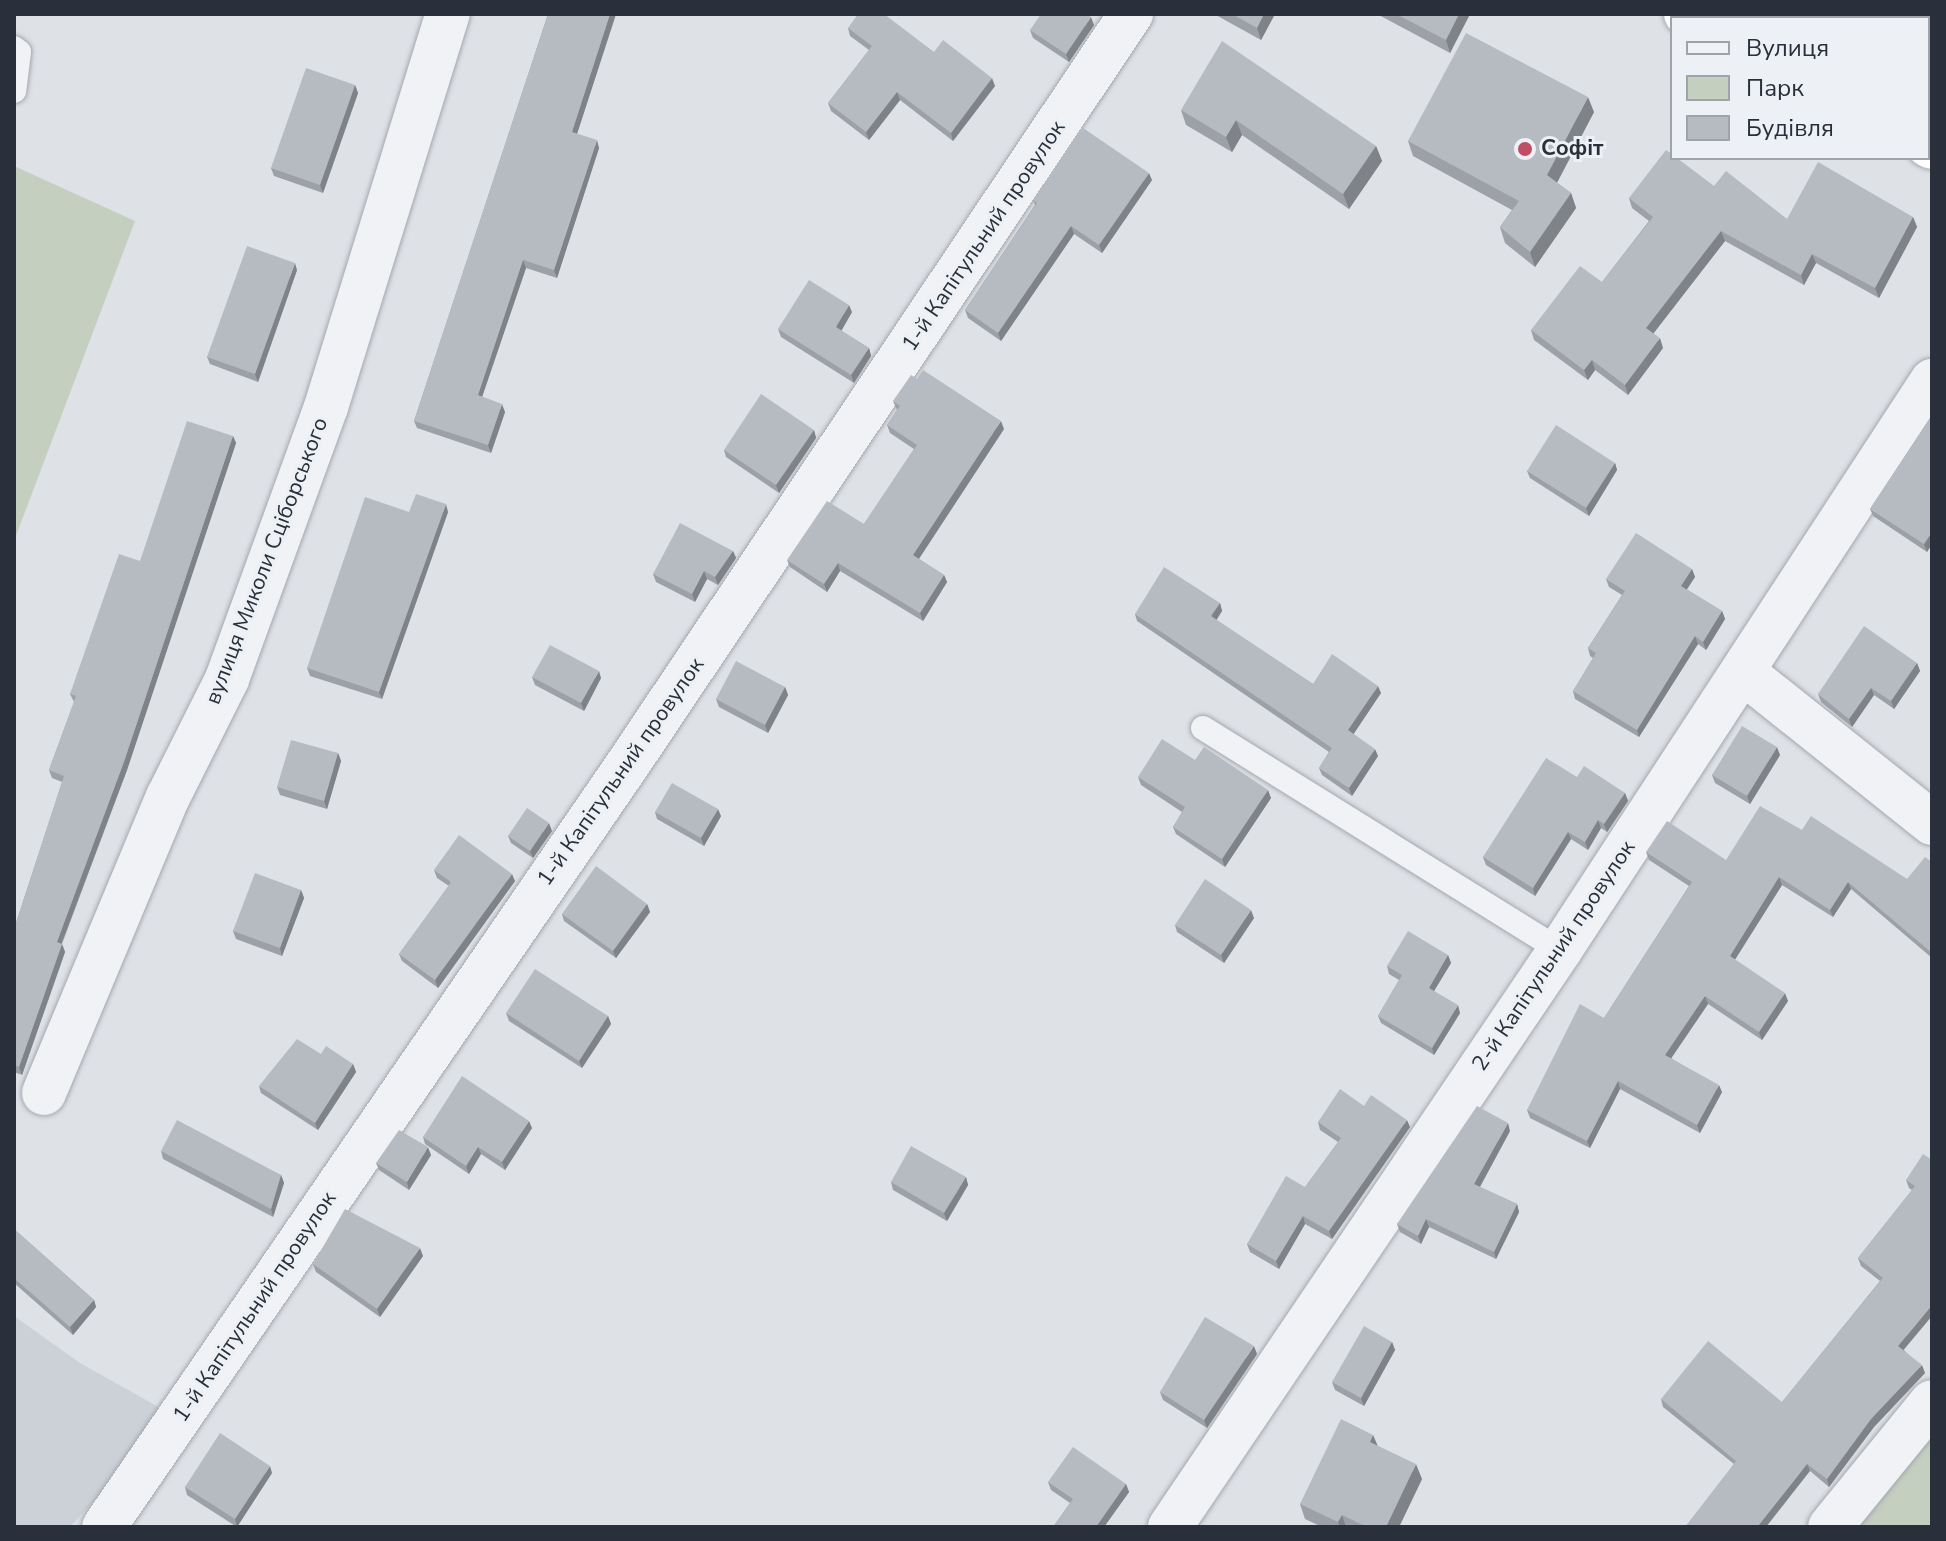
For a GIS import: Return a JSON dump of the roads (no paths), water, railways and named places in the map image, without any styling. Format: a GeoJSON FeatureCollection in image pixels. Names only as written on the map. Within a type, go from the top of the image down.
{"type":"FeatureCollection","features":[{"type":"Feature","properties":{"kind":"street","name":"вулиця Миколи Сціборського"},"geometry":{"type":"LineString","coordinates":[[44,1093],[168,797],[227,679],[326,407],[448,14]]}},
{"type":"Feature","properties":{"kind":"street","name":"1-й Капітульний провулок"},"geometry":{"type":"LineString","coordinates":[[104,1527],[662,714],[1131,14]]}},
{"type":"Feature","properties":{"kind":"street","name":"2-й Капітульний провулок"},"geometry":{"type":"LineString","coordinates":[[1170,1527],[1560,950],[1932,381]]}},
{"type":"Feature","properties":{"kind":"street"},"geometry":{"type":"LineString","coordinates":[[1743,672],[1932,823]]}},
{"type":"Feature","properties":{"kind":"street"},"geometry":{"type":"LineString","coordinates":[[1830,1527],[1932,1402]]}},
{"type":"Feature","properties":{"kind":"lane"},"geometry":{"type":"LineString","coordinates":[[14,48],[19,52],[14,91]]}},
{"type":"Feature","properties":{"kind":"lane"},"geometry":{"type":"LineString","coordinates":[[1203,728],[1560,950]]}},
{"type":"Feature","properties":{"kind":"place","name":"Софіт"},"geometry":{"type":"Point","coordinates":[1525,149]}}]}
